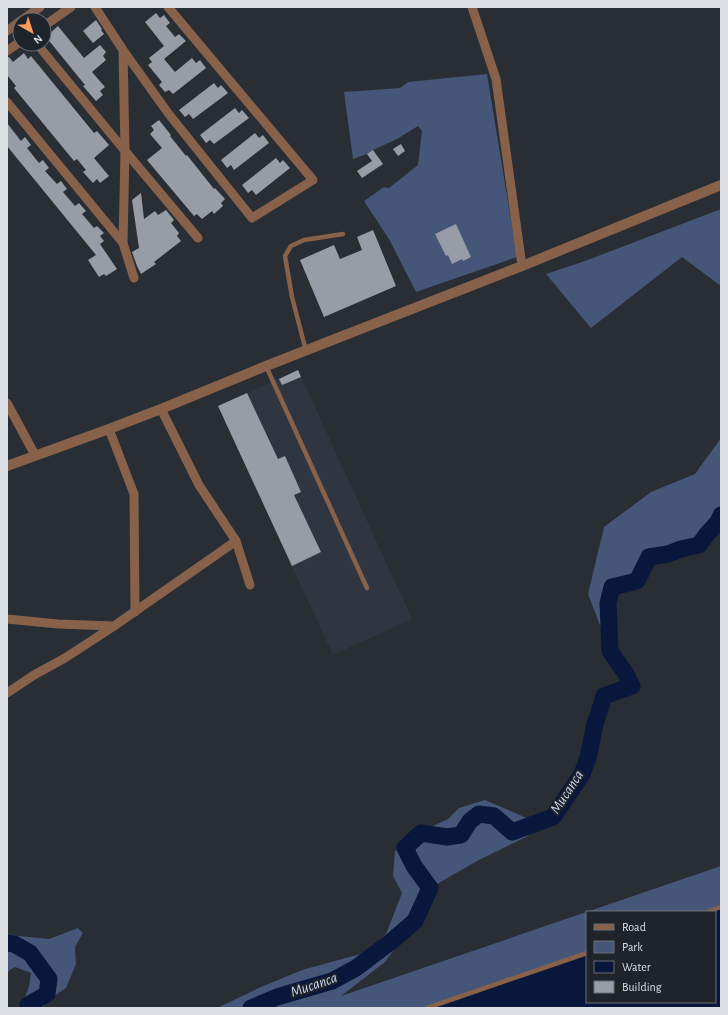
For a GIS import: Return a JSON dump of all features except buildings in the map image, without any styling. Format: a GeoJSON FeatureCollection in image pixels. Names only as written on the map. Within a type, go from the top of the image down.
{"type":"FeatureCollection","features":[{"type":"Feature","properties":{"kind":"street"},"geometry":{"type":"LineString","coordinates":[[52,20],[71,7]]}},
{"type":"Feature","properties":{"kind":"street"},"geometry":{"type":"LineString","coordinates":[[95,7],[123,50],[168,113],[252,218],[313,180],[168,7]]}},
{"type":"Feature","properties":{"kind":"street"},"geometry":{"type":"LineString","coordinates":[[472,7],[496,79],[522,266]]}},
{"type":"Feature","properties":{"kind":"street"},"geometry":{"type":"LineString","coordinates":[[123,50],[125,151],[123,243],[134,278]]}},
{"type":"Feature","properties":{"kind":"street"},"geometry":{"type":"LineString","coordinates":[[44,52],[198,238]]}},
{"type":"Feature","properties":{"kind":"street"},"geometry":{"type":"LineString","coordinates":[[7,102],[123,243]]}},
{"type":"Feature","properties":{"kind":"street"},"geometry":{"type":"LineString","coordinates":[[7,466],[161,409],[266,366],[522,266],[721,185]]}},
{"type":"Feature","properties":{"kind":"street"},"geometry":{"type":"LineString","coordinates":[[7,403],[35,455]]}},
{"type":"Feature","properties":{"kind":"street"},"geometry":{"type":"LineString","coordinates":[[161,409],[199,485],[236,541],[250,585]]}},
{"type":"Feature","properties":{"kind":"street"},"geometry":{"type":"LineString","coordinates":[[109,429],[134,494],[135,612]]}},
{"type":"Feature","properties":{"kind":"street"},"geometry":{"type":"LineString","coordinates":[[7,693],[114,626],[236,541]]}},
{"type":"Feature","properties":{"kind":"street"},"geometry":{"type":"LineString","coordinates":[[7,619],[58,624],[114,626]]}},
{"type":"Feature","properties":{"kind":"lane"},"geometry":{"type":"LineString","coordinates":[[306,351],[292,297],[285,256],[291,246],[304,240],[343,234]]}},
{"type":"Feature","properties":{"kind":"lane"},"geometry":{"type":"LineString","coordinates":[[266,366],[367,588]]}},
{"type":"Feature","properties":{"kind":"lane"},"geometry":{"type":"LineString","coordinates":[[710,911],[721,907]]}},
{"type":"Feature","properties":{"kind":"lane"},"geometry":{"type":"LineString","coordinates":[[428,1008],[586,953]]}},
{"type":"Feature","properties":{"kind":"shaded area"},"geometry":{"type":"Polygon","coordinates":[[[298,370],[412,619],[333,655],[218,406],[298,370]]]}},
{"type":"Feature","properties":{"kind":"green space"},"geometry":{"type":"Polygon","coordinates":[[[487,74],[517,257],[416,292],[389,239],[364,201],[384,187],[389,188],[418,165],[422,131],[418,126],[397,139],[367,154],[353,159],[344,92],[400,88],[408,82],[487,74]]]}},
{"type":"Feature","properties":{"kind":"green space"},"geometry":{"type":"Polygon","coordinates":[[[721,209],[721,286],[682,257],[591,328],[546,274],[585,261],[721,209]]]}},
{"type":"Feature","properties":{"kind":"green space"},"geometry":{"type":"Polygon","coordinates":[[[721,438],[721,515],[718,522],[699,545],[668,554],[650,557],[637,581],[612,587],[608,603],[610,651],[588,594],[604,527],[651,492],[695,474],[721,438]]]}},
{"type":"Feature","properties":{"kind":"green space"},"geometry":{"type":"Polygon","coordinates":[[[604,696],[595,724],[588,758],[582,774],[553,817],[526,837],[477,861],[430,888],[415,921],[385,962],[341,996],[586,912],[586,1003],[716,1003],[716,911],[589,911],[721,866],[721,1008],[217,1008],[261,987],[302,970],[364,953],[386,934],[402,893],[393,876],[395,851],[420,832],[448,819],[459,808],[485,800],[529,819],[546,815],[580,766],[587,722],[604,696]]]}},
{"type":"Feature","properties":{"kind":"green space"},"geometry":{"type":"Polygon","coordinates":[[[78,928],[83,933],[75,947],[76,964],[66,988],[54,996],[43,1007],[44,1008],[23,1008],[31,973],[15,967],[7,972],[7,934],[49,939],[78,928]]]}},
{"type":"Feature","properties":{"kind":"water"},"geometry":{"type":"Polygon","coordinates":[[[721,907],[721,1008],[427,1008],[586,953],[586,1003],[716,1003],[716,911],[710,911],[721,907]]]}},
{"type":"Feature","properties":{"kind":"waterway","name":"Mucanca"},"geometry":{"type":"LineString","coordinates":[[251,1008],[277,997],[332,981],[356,968],[415,921],[430,888],[414,866],[405,848],[421,833],[447,837],[461,835],[470,821],[479,814],[494,816],[512,832],[553,817],[582,774],[588,758],[595,724],[604,696],[632,686],[626,674],[610,651],[608,603],[612,587],[637,581],[649,557],[668,554],[699,545],[718,522],[721,515]]}},
{"type":"Feature","properties":{"kind":"waterway","name":"Mucanca"},"geometry":{"type":"LineString","coordinates":[[7,943],[14,944],[30,953],[49,979],[47,994],[28,1005],[28,1008]]}}]}
